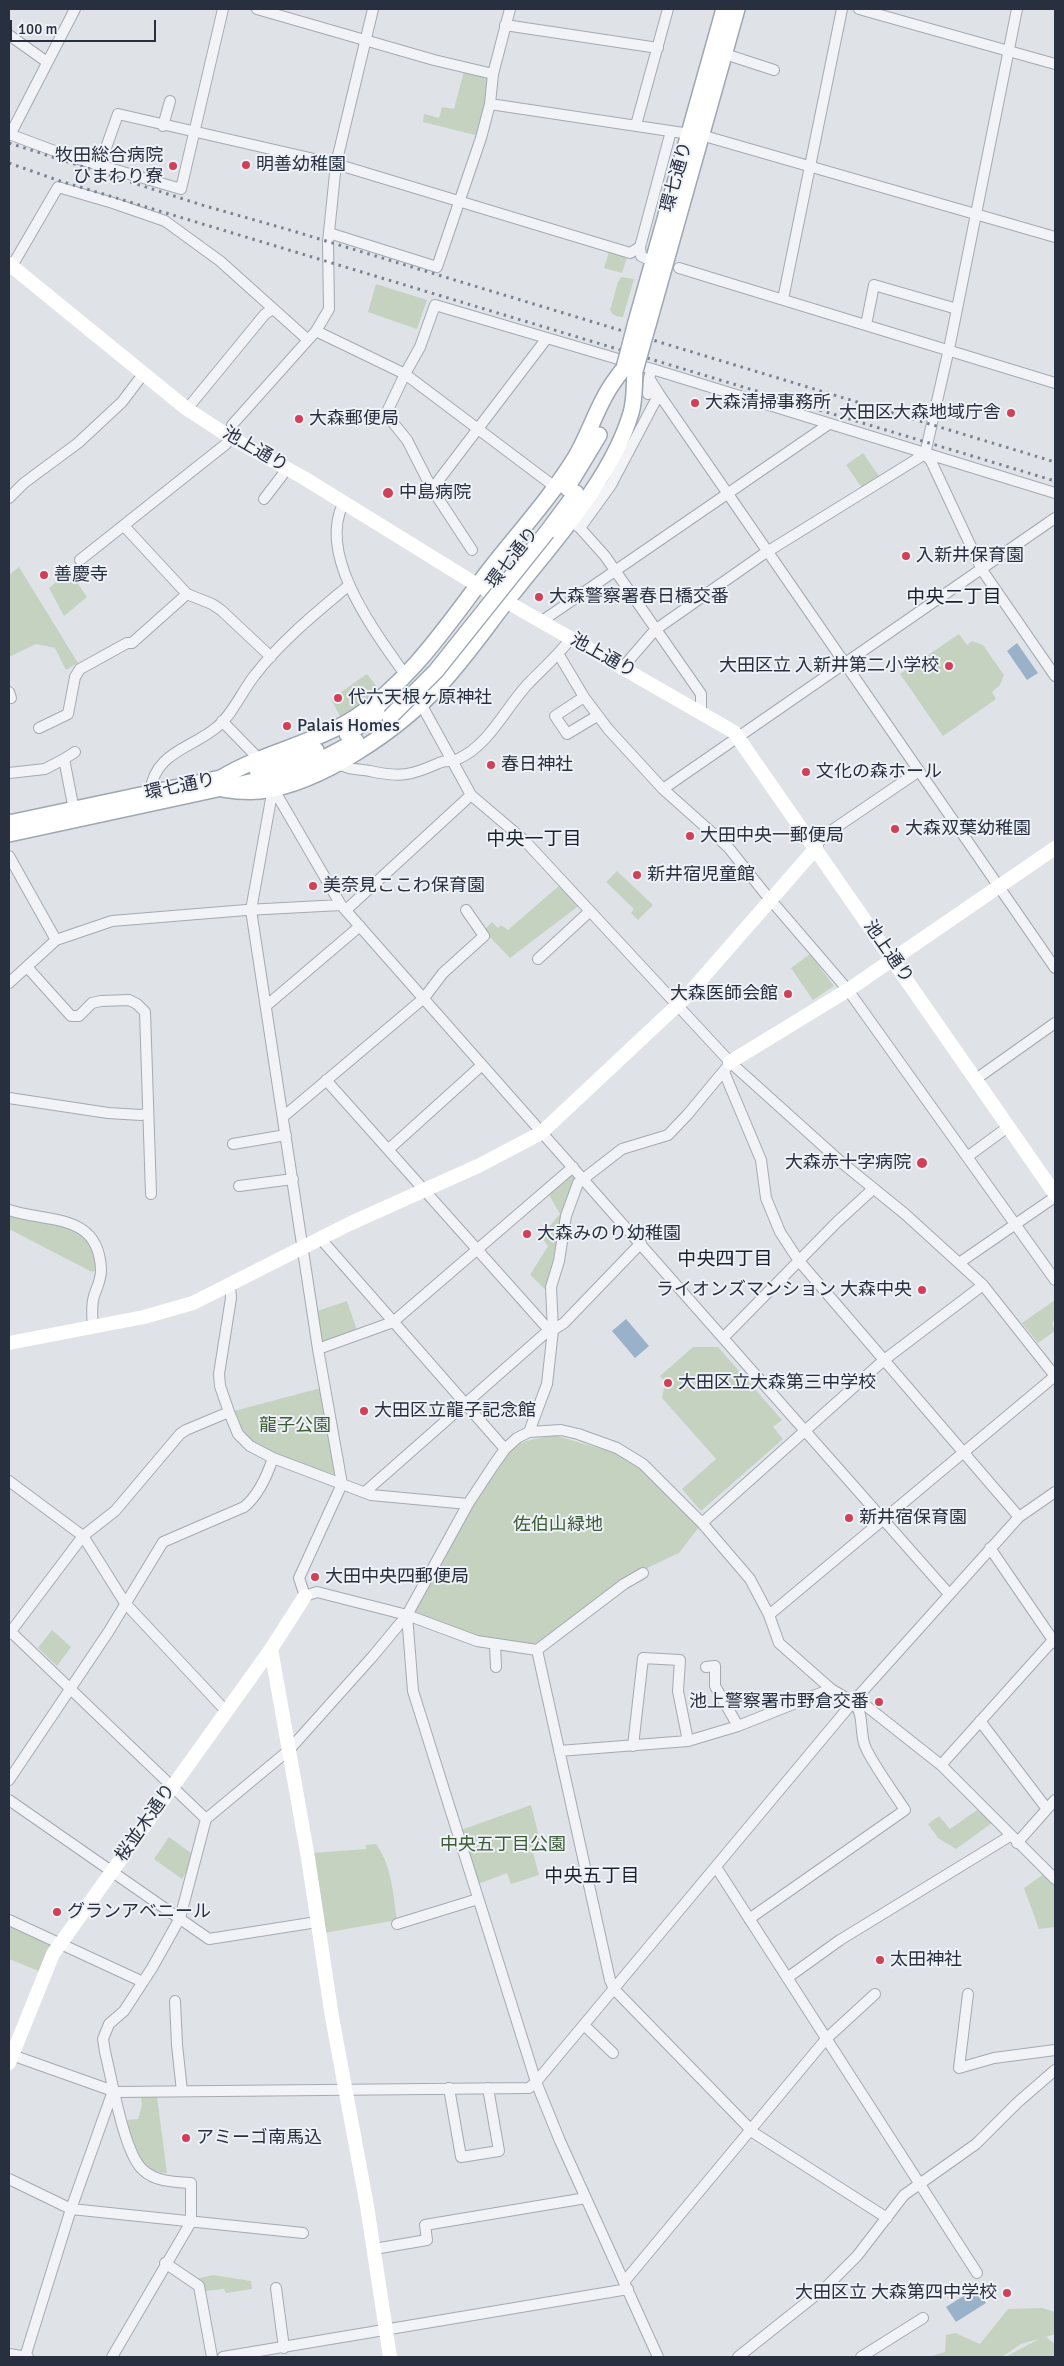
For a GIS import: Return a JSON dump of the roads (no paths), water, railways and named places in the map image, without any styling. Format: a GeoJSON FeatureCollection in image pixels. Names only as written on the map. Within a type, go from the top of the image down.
{"type":"FeatureCollection","features":[{"type":"Feature","properties":{"kind":"main road","name":"環七通り"},"geometry":{"type":"LineString","coordinates":[[9,823],[150,793],[222,783],[260,781],[326,757],[364,736],[387,713],[542,529],[594,444],[630,370],[695,134],[724,9]]}},
{"type":"Feature","properties":{"kind":"main road","name":"環七通り"},"geometry":{"type":"LineString","coordinates":[[695,134],[725,54],[737,9]]}},
{"type":"Feature","properties":{"kind":"main road"},"geometry":{"type":"LineString","coordinates":[[222,783],[259,760],[300,746],[338,728],[374,704],[406,676],[453,620],[478,585],[555,488],[576,457],[594,424],[604,397],[630,370]]}},
{"type":"Feature","properties":{"kind":"main road"},"geometry":{"type":"LineString","coordinates":[[222,783],[253,792],[273,788],[337,763],[381,737],[421,704],[448,676],[507,600],[574,524],[621,436],[631,412],[630,370]]}},
{"type":"Feature","properties":{"kind":"main road","name":"環七通り"},"geometry":{"type":"LineString","coordinates":[[9,834],[222,783],[294,759],[387,713]]}},
{"type":"Feature","properties":{"kind":"street"},"geometry":{"type":"LineString","coordinates":[[75,9],[9,134],[98,165],[182,189],[223,9]]}},
{"type":"Feature","properties":{"kind":"street"},"geometry":{"type":"LineString","coordinates":[[257,9],[493,74]]}},
{"type":"Feature","properties":{"kind":"street"},"geometry":{"type":"LineString","coordinates":[[80,560],[219,450],[230,437],[232,425],[316,331],[329,309],[329,233],[336,164],[373,9]]}},
{"type":"Feature","properties":{"kind":"street"},"geometry":{"type":"LineString","coordinates":[[329,233],[437,267],[482,138],[490,104],[493,74],[510,9]]}},
{"type":"Feature","properties":{"kind":"street"},"geometry":{"type":"LineString","coordinates":[[636,125],[668,9]]}},
{"type":"Feature","properties":{"kind":"street"},"geometry":{"type":"LineString","coordinates":[[783,299],[842,9]]}},
{"type":"Feature","properties":{"kind":"street"},"geometry":{"type":"LineString","coordinates":[[859,9],[886,12],[1055,64]]}},
{"type":"Feature","properties":{"kind":"street"},"geometry":{"type":"LineString","coordinates":[[623,667],[654,630],[767,552],[925,454],[949,351],[1017,9]]}},
{"type":"Feature","properties":{"kind":"street"},"geometry":{"type":"LineString","coordinates":[[505,25],[658,48]]}},
{"type":"Feature","properties":{"kind":"street"},"geometry":{"type":"LineString","coordinates":[[9,34],[47,62]]}},
{"type":"Feature","properties":{"kind":"street"},"geometry":{"type":"LineString","coordinates":[[725,54],[774,70]]}},
{"type":"Feature","properties":{"kind":"street"},"geometry":{"type":"LineString","coordinates":[[163,126],[170,101]]}},
{"type":"Feature","properties":{"kind":"street"},"geometry":{"type":"LineString","coordinates":[[490,104],[695,134],[1055,237]]}},
{"type":"Feature","properties":{"kind":"street"},"geometry":{"type":"LineString","coordinates":[[98,165],[102,159],[118,114],[163,126],[336,164],[630,253],[640,247]]}},
{"type":"Feature","properties":{"kind":"street"},"geometry":{"type":"LineString","coordinates":[[645,258],[640,256],[640,247],[672,131]]}},
{"type":"Feature","properties":{"kind":"street"},"geometry":{"type":"LineString","coordinates":[[10,265],[58,187],[165,221],[220,261],[308,340]]}},
{"type":"Feature","properties":{"kind":"street","name":"池上通り"},"geometry":{"type":"LineString","coordinates":[[10,265],[187,409],[230,437],[287,468],[342,504],[478,585],[729,728],[738,736],[1055,1196]]}},
{"type":"Feature","properties":{"kind":"street"},"geometry":{"type":"LineString","coordinates":[[678,268],[1055,383]]}},
{"type":"Feature","properties":{"kind":"street"},"geometry":{"type":"LineString","coordinates":[[866,325],[874,285],[957,309]]}},
{"type":"Feature","properties":{"kind":"street"},"geometry":{"type":"LineString","coordinates":[[472,550],[432,489],[407,440],[386,414],[420,347],[435,305],[546,338],[651,373],[829,424],[1055,493]]}},
{"type":"Feature","properties":{"kind":"street"},"geometry":{"type":"LineString","coordinates":[[187,409],[265,314],[273,309]]}},
{"type":"Feature","properties":{"kind":"street"},"geometry":{"type":"LineString","coordinates":[[316,331],[405,374],[555,488]]}},
{"type":"Feature","properties":{"kind":"street"},"geometry":{"type":"LineString","coordinates":[[432,489],[546,338]]}},
{"type":"Feature","properties":{"kind":"street"},"geometry":{"type":"LineString","coordinates":[[9,498],[24,483],[78,443],[122,402],[144,373]]}},
{"type":"Feature","properties":{"kind":"street"},"geometry":{"type":"LineString","coordinates":[[648,394],[651,373]]}},
{"type":"Feature","properties":{"kind":"street"},"geometry":{"type":"LineString","coordinates":[[651,373],[659,394],[1055,968]]}},
{"type":"Feature","properties":{"kind":"street"},"geometry":{"type":"LineString","coordinates":[[659,394],[611,485],[574,524],[605,556],[654,630],[701,694],[701,712]]}},
{"type":"Feature","properties":{"kind":"street"},"geometry":{"type":"LineString","coordinates":[[542,621],[829,424]]}},
{"type":"Feature","properties":{"kind":"street"},"geometry":{"type":"LineString","coordinates":[[925,454],[931,461],[982,570],[1055,676]]}},
{"type":"Feature","properties":{"kind":"street"},"geometry":{"type":"LineString","coordinates":[[264,500],[287,468]]}},
{"type":"Feature","properties":{"kind":"street"},"geometry":{"type":"LineString","coordinates":[[342,504],[336,517],[338,546],[348,586],[406,676]]}},
{"type":"Feature","properties":{"kind":"street"},"geometry":{"type":"LineString","coordinates":[[663,789],[1055,518]]}},
{"type":"Feature","properties":{"kind":"street"},"geometry":{"type":"LineString","coordinates":[[124,526],[187,594],[212,604],[221,610],[271,656]]}},
{"type":"Feature","properties":{"kind":"street"},"geometry":{"type":"LineString","coordinates":[[150,793],[153,776],[172,753],[218,727],[271,656],[318,610],[348,586]]}},
{"type":"Feature","properties":{"kind":"street"},"geometry":{"type":"LineString","coordinates":[[38,728],[68,714],[75,676],[80,668],[127,643],[132,643],[187,594]]}},
{"type":"Feature","properties":{"kind":"street"},"geometry":{"type":"LineString","coordinates":[[453,620],[469,623],[475,630],[478,638]]}},
{"type":"Feature","properties":{"kind":"street"},"geometry":{"type":"LineString","coordinates":[[337,763],[344,768],[381,774],[413,775],[468,753],[493,730],[526,686],[559,655],[571,638]]}},
{"type":"Feature","properties":{"kind":"street"},"geometry":{"type":"LineString","coordinates":[[559,655],[598,716],[663,789],[728,847],[770,901],[848,990],[1055,1280]]}},
{"type":"Feature","properties":{"kind":"street"},"geometry":{"type":"LineString","coordinates":[[424,656],[431,671],[448,676]]}},
{"type":"Feature","properties":{"kind":"street"},"geometry":{"type":"LineString","coordinates":[[584,696],[554,716],[567,734],[598,716]]}},
{"type":"Feature","properties":{"kind":"street"},"geometry":{"type":"LineString","coordinates":[[421,704],[471,795],[525,841],[677,1006],[727,1067],[905,1214],[983,1285],[1055,1376],[769,1615]]}},
{"type":"Feature","properties":{"kind":"street"},"geometry":{"type":"LineString","coordinates":[[222,721],[259,760]]}},
{"type":"Feature","properties":{"kind":"street"},"geometry":{"type":"LineString","coordinates":[[9,774],[45,769],[75,752]]}},
{"type":"Feature","properties":{"kind":"street"},"geometry":{"type":"LineString","coordinates":[[64,759],[74,810]]}},
{"type":"Feature","properties":{"kind":"street"},"geometry":{"type":"LineString","coordinates":[[9,1340],[93,1327],[178,1308],[202,1300],[320,1238],[478,1166],[541,1133],[677,1006],[816,848],[822,837],[919,771]]}},
{"type":"Feature","properties":{"kind":"street"},"geometry":{"type":"LineString","coordinates":[[273,788],[344,907],[541,1133],[641,1243],[949,1594]]}},
{"type":"Feature","properties":{"kind":"street"},"geometry":{"type":"LineString","coordinates":[[273,788],[251,910],[318,1349],[342,1484],[299,1578],[305,1596],[317,1592],[407,1615],[477,1641],[537,1650],[624,1584],[642,1573]]}},
{"type":"Feature","properties":{"kind":"street"},"geometry":{"type":"LineString","coordinates":[[9,982],[56,940],[112,921],[251,910],[344,907],[471,795]]}},
{"type":"Feature","properties":{"kind":"street"},"geometry":{"type":"LineString","coordinates":[[529,1432],[547,1384],[551,1330],[551,1287],[559,1261],[566,1216],[578,1183],[622,1149],[668,1135],[727,1067],[893,960],[1055,848]]}},
{"type":"Feature","properties":{"kind":"street"},"geometry":{"type":"LineString","coordinates":[[9,856],[56,940]]}},
{"type":"Feature","properties":{"kind":"street"},"geometry":{"type":"LineString","coordinates":[[283,1117],[424,998],[443,973],[484,936],[466,910]]}},
{"type":"Feature","properties":{"kind":"street"},"geometry":{"type":"LineString","coordinates":[[538,959],[589,912]]}},
{"type":"Feature","properties":{"kind":"street"},"geometry":{"type":"LineString","coordinates":[[266,1006],[360,926]]}},
{"type":"Feature","properties":{"kind":"street"},"geometry":{"type":"LineString","coordinates":[[27,967],[71,1016],[78,1016],[92,1003],[101,1001],[129,1000],[137,1004],[145,1012],[151,1194]]}},
{"type":"Feature","properties":{"kind":"street"},"geometry":{"type":"LineString","coordinates":[[976,1079],[1055,1023]]}},
{"type":"Feature","properties":{"kind":"street"},"geometry":{"type":"LineString","coordinates":[[390,1149],[482,1065]]}},
{"type":"Feature","properties":{"kind":"street"},"geometry":{"type":"LineString","coordinates":[[727,1067],[761,1160],[766,1198],[780,1232],[799,1261],[1019,1517]]}},
{"type":"Feature","properties":{"kind":"street"},"geometry":{"type":"LineString","coordinates":[[326,1080],[551,1330]]}},
{"type":"Feature","properties":{"kind":"street"},"geometry":{"type":"LineString","coordinates":[[9,1098],[108,1113],[141,1115],[148,1113]]}},
{"type":"Feature","properties":{"kind":"street"},"geometry":{"type":"LineString","coordinates":[[967,1157],[1008,1128]]}},
{"type":"Feature","properties":{"kind":"street"},"geometry":{"type":"LineString","coordinates":[[233,1144],[286,1135]]}},
{"type":"Feature","properties":{"kind":"street"},"geometry":{"type":"LineString","coordinates":[[318,1349],[393,1322],[478,1251],[573,1167]]}},
{"type":"Feature","properties":{"kind":"street"},"geometry":{"type":"LineString","coordinates":[[239,1186],[293,1180]]}},
{"type":"Feature","properties":{"kind":"street"},"geometry":{"type":"LineString","coordinates":[[724,1337],[837,1222],[873,1189]]}},
{"type":"Feature","properties":{"kind":"street"},"geometry":{"type":"LineString","coordinates":[[959,1263],[1055,1196]]}},
{"type":"Feature","properties":{"kind":"street"},"geometry":{"type":"LineString","coordinates":[[9,1210],[68,1222],[80,1227],[92,1239],[97,1249],[101,1270],[100,1281],[93,1298],[93,1327]]}},
{"type":"Feature","properties":{"kind":"street"},"geometry":{"type":"LineString","coordinates":[[320,1238],[505,1449]]}},
{"type":"Feature","properties":{"kind":"street"},"geometry":{"type":"LineString","coordinates":[[365,1492],[551,1330],[564,1323],[641,1243]]}},
{"type":"Feature","properties":{"kind":"street"},"geometry":{"type":"LineString","coordinates":[[702,1523],[884,1360],[983,1285]]}},
{"type":"Feature","properties":{"kind":"street"},"geometry":{"type":"LineString","coordinates":[[230,1286],[231,1298],[220,1386],[238,1434],[250,1446],[273,1458],[365,1492],[394,1498],[468,1504]]}},
{"type":"Feature","properties":{"kind":"street"},"geometry":{"type":"LineString","coordinates":[[206,1819],[72,1688],[9,1632],[83,1536],[126,1500],[180,1434],[229,1412]]}},
{"type":"Feature","properties":{"kind":"street"},"geometry":{"type":"LineString","coordinates":[[112,2357],[191,2222],[191,2183],[161,2180],[142,2170],[132,2154],[114,2092],[103,2039],[109,2024],[124,2012],[180,1918],[206,1819],[289,1750],[368,1662],[407,1615],[468,1504],[505,1449],[517,1438],[529,1432],[560,1430],[578,1434],[617,1448],[643,1464],[702,1523],[750,1579],[769,1615],[779,1643],[831,1689],[853,1702],[865,1705],[941,1765],[1055,1879]]}},
{"type":"Feature","properties":{"kind":"street"},"geometry":{"type":"LineString","coordinates":[[9,1780],[72,1688],[164,1542],[244,1507],[252,1501],[268,1473],[273,1458]]}},
{"type":"Feature","properties":{"kind":"street"},"geometry":{"type":"LineString","coordinates":[[9,1481],[83,1536],[125,1603],[226,1710]]}},
{"type":"Feature","properties":{"kind":"street"},"geometry":{"type":"LineString","coordinates":[[10,2057],[114,2092],[528,2088],[536,2082],[585,2026],[853,1702],[1019,1517],[1055,1492]]}},
{"type":"Feature","properties":{"kind":"street"},"geometry":{"type":"LineString","coordinates":[[941,1765],[1054,1641],[990,1548]]}},
{"type":"Feature","properties":{"kind":"street","name":"桜並木通り"},"geometry":{"type":"LineString","coordinates":[[10,2057],[53,1954],[271,1649],[305,1596]]}},
{"type":"Feature","properties":{"kind":"street"},"geometry":{"type":"LineString","coordinates":[[407,1615],[413,1691],[536,2082],[658,2357]]}},
{"type":"Feature","properties":{"kind":"street"},"geometry":{"type":"LineString","coordinates":[[495,1645],[496,1667]]}},
{"type":"Feature","properties":{"kind":"street"},"geometry":{"type":"LineString","coordinates":[[271,1649],[308,1858],[344,2089],[374,2249],[390,2357]]}},
{"type":"Feature","properties":{"kind":"street"},"geometry":{"type":"LineString","coordinates":[[537,1650],[610,1980],[614,1989],[751,2129],[887,2218]]}},
{"type":"Feature","properties":{"kind":"street"},"geometry":{"type":"LineString","coordinates":[[633,1746],[643,1658],[680,1660],[678,1691],[688,1741]]}},
{"type":"Feature","properties":{"kind":"street"},"geometry":{"type":"LineString","coordinates":[[706,1667],[715,1666],[716,1686],[738,1726]]}},
{"type":"Feature","properties":{"kind":"street"},"geometry":{"type":"LineString","coordinates":[[559,1751],[688,1741],[738,1726],[831,1689]]}},
{"type":"Feature","properties":{"kind":"street"},"geometry":{"type":"LineString","coordinates":[[749,1919],[905,1810],[864,1744],[862,1721],[853,1702]]}},
{"type":"Feature","properties":{"kind":"street"},"geometry":{"type":"LineString","coordinates":[[980,1721],[1047,1809]]}},
{"type":"Feature","properties":{"kind":"street"},"geometry":{"type":"LineString","coordinates":[[9,1800],[209,1939],[317,1922]]}},
{"type":"Feature","properties":{"kind":"street"},"geometry":{"type":"LineString","coordinates":[[787,1978],[840,1940],[1013,1839],[1055,1800]]}},
{"type":"Feature","properties":{"kind":"street"},"geometry":{"type":"LineString","coordinates":[[716,1867],[977,2273]]}},
{"type":"Feature","properties":{"kind":"street"},"geometry":{"type":"LineString","coordinates":[[397,1924],[478,1899]]}},
{"type":"Feature","properties":{"kind":"street"},"geometry":{"type":"LineString","coordinates":[[9,1920],[143,1982]]}},
{"type":"Feature","properties":{"kind":"street"},"geometry":{"type":"LineString","coordinates":[[223,2357],[386,2331],[626,2285],[826,2039],[874,1994]]}},
{"type":"Feature","properties":{"kind":"street"},"geometry":{"type":"LineString","coordinates":[[968,1994],[959,2068],[994,2058],[1055,2050]]}},
{"type":"Feature","properties":{"kind":"street"},"geometry":{"type":"LineString","coordinates":[[175,2001],[182,2091]]}},
{"type":"Feature","properties":{"kind":"street"},"geometry":{"type":"LineString","coordinates":[[585,2026],[613,2053]]}},
{"type":"Feature","properties":{"kind":"street"},"geometry":{"type":"LineString","coordinates":[[738,2357],[826,2287],[857,2256],[904,2195],[976,2144],[1017,2103],[1055,2070]]}},
{"type":"Feature","properties":{"kind":"street"},"geometry":{"type":"LineString","coordinates":[[449,2088],[461,2157],[499,2151],[488,2088]]}},
{"type":"Feature","properties":{"kind":"street"},"geometry":{"type":"LineString","coordinates":[[9,2354],[26,2357],[71,2209],[114,2092]]}},
{"type":"Feature","properties":{"kind":"street"},"geometry":{"type":"LineString","coordinates":[[9,2179],[71,2209],[303,2233]]}},
{"type":"Feature","properties":{"kind":"street"},"geometry":{"type":"LineString","coordinates":[[374,2249],[427,2240],[425,2225],[586,2198]]}},
{"type":"Feature","properties":{"kind":"street"},"geometry":{"type":"LineString","coordinates":[[165,2264],[199,2286],[212,2357]]}},
{"type":"Feature","properties":{"kind":"street"},"geometry":{"type":"LineString","coordinates":[[276,2288],[284,2348]]}},
{"type":"Feature","properties":{"kind":"street"},"geometry":{"type":"LineString","coordinates":[[861,2357],[923,2318]]}},
{"type":"Feature","properties":{"kind":"water"},"geometry":{"type":"Polygon","coordinates":[[[1017,643],[1038,673],[1027,680],[1007,651],[1017,643]]]}},
{"type":"Feature","properties":{"kind":"water"},"geometry":{"type":"Polygon","coordinates":[[[626,1319],[649,1346],[635,1358],[612,1331],[626,1319]]]}},
{"type":"Feature","properties":{"kind":"water"},"geometry":{"type":"Polygon","coordinates":[[[976,2288],[986,2303],[956,2322],[946,2307],[976,2288]]]}},
{"type":"Feature","properties":{"kind":"railway"},"geometry":{"type":"LineString","coordinates":[[9,143],[202,205],[1055,462]]}},
{"type":"Feature","properties":{"kind":"railway"},"geometry":{"type":"LineString","coordinates":[[9,163],[60,181],[1055,481]]}},
{"type":"Feature","properties":{"kind":"place","name":"明善幼稚園"},"geometry":{"type":"Point","coordinates":[246,165]}},
{"type":"Feature","properties":{"kind":"place","name":"牧田総合病院 ひまわり寮"},"geometry":{"type":"Point","coordinates":[173,166]}},
{"type":"Feature","properties":{"kind":"place","name":"大森清掃事務所"},"geometry":{"type":"Point","coordinates":[695,403]}},
{"type":"Feature","properties":{"kind":"place","name":"大田区大森地域庁舎"},"geometry":{"type":"Point","coordinates":[1011,413]}},
{"type":"Feature","properties":{"kind":"place","name":"大森郵便局"},"geometry":{"type":"Point","coordinates":[299,419]}},
{"type":"Feature","properties":{"kind":"place","name":"中島病院"},"geometry":{"type":"Point","coordinates":[388,493]}},
{"type":"Feature","properties":{"kind":"place","name":"入新井保育園"},"geometry":{"type":"Point","coordinates":[906,556]}},
{"type":"Feature","properties":{"kind":"place","name":"善慶寺"},"geometry":{"type":"Point","coordinates":[44,575]}},
{"type":"Feature","properties":{"kind":"place","name":"大森警察署春日橋交番"},"geometry":{"type":"Point","coordinates":[539,597]}},
{"type":"Feature","properties":{"kind":"place","name":"大田区立 入新井第二小学校"},"geometry":{"type":"Point","coordinates":[949,666]}},
{"type":"Feature","properties":{"kind":"place","name":"代六天根ヶ原神社"},"geometry":{"type":"Point","coordinates":[338,698]}},
{"type":"Feature","properties":{"kind":"place","name":"Palais Homes"},"geometry":{"type":"Point","coordinates":[287,726]}},
{"type":"Feature","properties":{"kind":"place","name":"春日神社"},"geometry":{"type":"Point","coordinates":[491,765]}},
{"type":"Feature","properties":{"kind":"place","name":"文化の森ホール"},"geometry":{"type":"Point","coordinates":[806,772]}},
{"type":"Feature","properties":{"kind":"place","name":"大森双葉幼稚園"},"geometry":{"type":"Point","coordinates":[895,829]}},
{"type":"Feature","properties":{"kind":"place","name":"大田中央一郵便局"},"geometry":{"type":"Point","coordinates":[690,836]}},
{"type":"Feature","properties":{"kind":"place","name":"新井宿児童館"},"geometry":{"type":"Point","coordinates":[637,875]}},
{"type":"Feature","properties":{"kind":"place","name":"美奈見ここわ保育園"},"geometry":{"type":"Point","coordinates":[313,886]}},
{"type":"Feature","properties":{"kind":"place","name":"大森医師会館"},"geometry":{"type":"Point","coordinates":[788,994]}},
{"type":"Feature","properties":{"kind":"place","name":"大森赤十字病院"},"geometry":{"type":"Point","coordinates":[922,1163]}},
{"type":"Feature","properties":{"kind":"place","name":"大森みのり幼稚園"},"geometry":{"type":"Point","coordinates":[527,1234]}},
{"type":"Feature","properties":{"kind":"place","name":"ライオンズマンション 大森中央"},"geometry":{"type":"Point","coordinates":[922,1290]}},
{"type":"Feature","properties":{"kind":"place","name":"大田区立大森第三中学校"},"geometry":{"type":"Point","coordinates":[668,1383]}},
{"type":"Feature","properties":{"kind":"place","name":"大田区立龍子記念館"},"geometry":{"type":"Point","coordinates":[364,1411]}},
{"type":"Feature","properties":{"kind":"place","name":"新井宿保育園"},"geometry":{"type":"Point","coordinates":[849,1518]}},
{"type":"Feature","properties":{"kind":"place","name":"大田中央四郵便局"},"geometry":{"type":"Point","coordinates":[315,1577]}},
{"type":"Feature","properties":{"kind":"place","name":"池上警察署市野倉交番"},"geometry":{"type":"Point","coordinates":[879,1702]}},
{"type":"Feature","properties":{"kind":"place","name":"グランアベニール"},"geometry":{"type":"Point","coordinates":[57,1912]}},
{"type":"Feature","properties":{"kind":"place","name":"太田神社"},"geometry":{"type":"Point","coordinates":[880,1960]}},
{"type":"Feature","properties":{"kind":"place","name":"アミーゴ南馬込"},"geometry":{"type":"Point","coordinates":[186,2138]}},
{"type":"Feature","properties":{"kind":"place","name":"大田区立 大森第四中学校"},"geometry":{"type":"Point","coordinates":[1007,2293]}},
{"type":"Feature","properties":{"kind":"district","name":"中央二丁目"},"geometry":{"type":"Point","coordinates":[954,598]}},
{"type":"Feature","properties":{"kind":"district","name":"中央一丁目"},"geometry":{"type":"Point","coordinates":[534,840]}},
{"type":"Feature","properties":{"kind":"district","name":"中央四丁目"},"geometry":{"type":"Point","coordinates":[725,1260]}},
{"type":"Feature","properties":{"kind":"district","name":"中央五丁目"},"geometry":{"type":"Point","coordinates":[592,1877]}},
{"type":"Feature","properties":{"kind":"park label","name":"龍子公園"},"geometry":{"type":"Point","coordinates":[295,1426]}},
{"type":"Feature","properties":{"kind":"park label","name":"佐伯山緑地"},"geometry":{"type":"Point","coordinates":[558,1525]}},
{"type":"Feature","properties":{"kind":"park label","name":"中央五丁目公園"},"geometry":{"type":"Point","coordinates":[503,1845]}}]}
